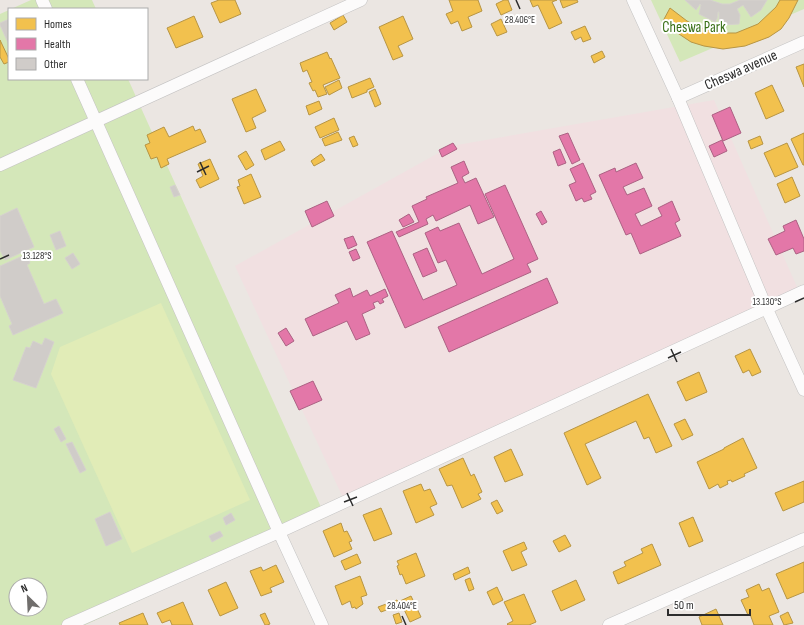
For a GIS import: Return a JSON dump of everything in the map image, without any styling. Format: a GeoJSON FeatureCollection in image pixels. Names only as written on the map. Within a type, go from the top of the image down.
{"type":"FeatureCollection","features":[{"type":"Feature","properties":{"kind":"street"},"geometry":{"type":"LineString","coordinates":[[0,165],[361,0]]}},
{"type":"Feature","properties":{"kind":"street"},"geometry":{"type":"LineString","coordinates":[[633,0],[678,98],[766,307],[804,390]]}},
{"type":"Feature","properties":{"kind":"street","name":"Cheswa avenue"},"geometry":{"type":"LineString","coordinates":[[678,98],[804,42]]}},
{"type":"Feature","properties":{"kind":"street"},"geometry":{"type":"LineString","coordinates":[[77,80],[322,625]]}},
{"type":"Feature","properties":{"kind":"street"},"geometry":{"type":"LineString","coordinates":[[68,625],[279,532],[766,307],[804,291]]}},
{"type":"Feature","properties":{"kind":"street"},"geometry":{"type":"LineString","coordinates":[[609,625],[804,539]]}},
{"type":"Feature","properties":{"kind":"shaded area"},"geometry":{"type":"Polygon","coordinates":[[[714,100],[801,296],[345,502],[235,266],[451,146],[714,100]]]}},
{"type":"Feature","properties":{"kind":"green space"},"geometry":{"type":"Polygon","coordinates":[[[31,0],[92,0],[96,8],[13,8],[31,0]]]}},
{"type":"Feature","properties":{"kind":"green space","name":"Cheswa Park"},"geometry":{"type":"Polygon","coordinates":[[[651,0],[804,0],[804,9],[680,62],[651,0]]]}},
{"type":"Feature","properties":{"kind":"green space"},"geometry":{"type":"Polygon","coordinates":[[[8,10],[8,80],[128,80],[325,516],[85,625],[0,625],[0,14],[8,10]]]}},
{"type":"Feature","properties":{"kind":"green space"},"geometry":{"type":"Polygon","coordinates":[[[161,303],[250,500],[132,553],[51,374],[60,347],[161,303]]]}},
{"type":"Feature","properties":{"kind":"building: Homes"},"geometry":{"type":"Polygon","coordinates":[[[219,0],[235,0],[241,14],[220,23],[211,3],[219,0]]]}},
{"type":"Feature","properties":{"kind":"building: Homes"},"geometry":{"type":"Polygon","coordinates":[[[449,0],[478,0],[482,11],[468,17],[472,27],[462,31],[458,21],[451,24],[446,14],[453,11],[449,0]]]}},
{"type":"Feature","properties":{"kind":"building: Homes"},"geometry":{"type":"Polygon","coordinates":[[[504,0],[508,0],[512,10],[501,15],[496,4],[504,0]]]}},
{"type":"Feature","properties":{"kind":"building: Homes"},"geometry":{"type":"Polygon","coordinates":[[[530,0],[557,0],[552,2],[562,23],[549,29],[538,5],[533,7],[530,0]]]}},
{"type":"Feature","properties":{"kind":"building: Homes"},"geometry":{"type":"Polygon","coordinates":[[[560,0],[577,0],[578,2],[563,8],[560,0]]]}},
{"type":"Feature","properties":{"kind":"building: Homes"},"geometry":{"type":"Polygon","coordinates":[[[780,0],[798,0],[789,18],[781,29],[769,37],[745,46],[723,49],[704,46],[691,42],[668,27],[663,21],[670,8],[687,21],[698,27],[719,33],[736,33],[758,24],[776,7],[780,0]]]}},
{"type":"Feature","properties":{"kind":"building: Homes"},"geometry":{"type":"Polygon","coordinates":[[[343,15],[347,22],[334,30],[330,23],[343,15]]]}},
{"type":"Feature","properties":{"kind":"building: Homes"},"geometry":{"type":"Polygon","coordinates":[[[194,16],[203,37],[176,48],[167,28],[194,16]]]}},
{"type":"Feature","properties":{"kind":"building: Homes"},"geometry":{"type":"Polygon","coordinates":[[[403,16],[413,39],[398,46],[403,56],[393,60],[379,27],[403,16]]]}},
{"type":"Feature","properties":{"kind":"building: Homes"},"geometry":{"type":"Polygon","coordinates":[[[501,19],[507,32],[497,36],[491,24],[501,19]]]}},
{"type":"Feature","properties":{"kind":"building: Homes"},"geometry":{"type":"Polygon","coordinates":[[[585,26],[591,39],[583,42],[581,37],[575,40],[571,32],[585,26]]]}},
{"type":"Feature","properties":{"kind":"building: Homes"},"geometry":{"type":"Polygon","coordinates":[[[0,40],[8,57],[8,62],[4,64],[0,57],[0,40]]]}},
{"type":"Feature","properties":{"kind":"building: Homes"},"geometry":{"type":"Polygon","coordinates":[[[602,51],[605,57],[594,63],[591,56],[602,51]]]}},
{"type":"Feature","properties":{"kind":"building: Homes"},"geometry":{"type":"Polygon","coordinates":[[[327,52],[340,78],[323,85],[327,94],[318,97],[315,90],[313,91],[309,83],[312,82],[307,70],[303,72],[300,63],[327,52]]]}},
{"type":"Feature","properties":{"kind":"building: Homes"},"geometry":{"type":"Polygon","coordinates":[[[804,64],[804,87],[796,67],[804,64]]]}},
{"type":"Feature","properties":{"kind":"building: Homes"},"geometry":{"type":"Polygon","coordinates":[[[370,78],[374,87],[367,90],[367,92],[352,98],[348,87],[370,78]]]}},
{"type":"Feature","properties":{"kind":"building: Homes"},"geometry":{"type":"Polygon","coordinates":[[[339,80],[342,88],[329,95],[325,87],[339,80]]]}},
{"type":"Feature","properties":{"kind":"building: Homes"},"geometry":{"type":"Polygon","coordinates":[[[772,85],[784,111],[766,119],[755,93],[772,85]]]}},
{"type":"Feature","properties":{"kind":"building: Homes"},"geometry":{"type":"Polygon","coordinates":[[[256,89],[266,111],[252,118],[256,128],[246,132],[232,99],[256,89]]]}},
{"type":"Feature","properties":{"kind":"building: Homes"},"geometry":{"type":"Polygon","coordinates":[[[375,89],[381,104],[375,107],[369,92],[375,89]]]}},
{"type":"Feature","properties":{"kind":"building: Homes"},"geometry":{"type":"Polygon","coordinates":[[[319,101],[322,109],[309,115],[306,106],[319,101]]]}},
{"type":"Feature","properties":{"kind":"building: Homes"},"geometry":{"type":"Polygon","coordinates":[[[334,118],[339,130],[320,138],[315,127],[334,118]]]}},
{"type":"Feature","properties":{"kind":"building: Homes"},"geometry":{"type":"Polygon","coordinates":[[[193,126],[195,131],[200,129],[206,142],[167,159],[169,164],[161,168],[157,157],[151,159],[145,145],[150,143],[147,135],[164,127],[169,137],[193,126]]]}},
{"type":"Feature","properties":{"kind":"building: Homes"},"geometry":{"type":"Polygon","coordinates":[[[338,132],[342,140],[325,146],[322,139],[338,132]]]}},
{"type":"Feature","properties":{"kind":"building: Homes"},"geometry":{"type":"Polygon","coordinates":[[[804,133],[804,165],[803,165],[791,139],[804,133]]]}},
{"type":"Feature","properties":{"kind":"building: Homes"},"geometry":{"type":"Polygon","coordinates":[[[354,136],[358,145],[353,147],[349,138],[354,136]]]}},
{"type":"Feature","properties":{"kind":"building: Homes"},"geometry":{"type":"Polygon","coordinates":[[[760,136],[763,144],[751,149],[748,141],[760,136]]]}},
{"type":"Feature","properties":{"kind":"building: Homes"},"geometry":{"type":"Polygon","coordinates":[[[280,141],[285,150],[265,160],[261,150],[280,141]]]}},
{"type":"Feature","properties":{"kind":"building: Homes"},"geometry":{"type":"Polygon","coordinates":[[[787,143],[798,167],[775,177],[764,153],[787,143]]]}},
{"type":"Feature","properties":{"kind":"building: Homes"},"geometry":{"type":"Polygon","coordinates":[[[246,151],[254,165],[246,170],[238,156],[246,151]]]}},
{"type":"Feature","properties":{"kind":"building: Homes"},"geometry":{"type":"Polygon","coordinates":[[[321,154],[325,160],[314,166],[311,161],[321,154]]]}},
{"type":"Feature","properties":{"kind":"building: Homes"},"geometry":{"type":"Polygon","coordinates":[[[210,159],[219,179],[200,188],[196,180],[203,176],[198,164],[210,159]]]}},
{"type":"Feature","properties":{"kind":"building: Homes"},"geometry":{"type":"Polygon","coordinates":[[[251,174],[261,197],[244,204],[237,187],[240,186],[238,180],[251,174]]]}},
{"type":"Feature","properties":{"kind":"building: Homes"},"geometry":{"type":"Polygon","coordinates":[[[792,177],[800,196],[785,203],[777,184],[792,177]]]}},
{"type":"Feature","properties":{"kind":"building: Homes"},"geometry":{"type":"Polygon","coordinates":[[[750,349],[761,372],[752,376],[749,370],[743,373],[735,356],[750,349]]]}},
{"type":"Feature","properties":{"kind":"building: Homes"},"geometry":{"type":"Polygon","coordinates":[[[699,372],[707,392],[686,401],[677,382],[699,372]]]}},
{"type":"Feature","properties":{"kind":"building: Homes"},"geometry":{"type":"Polygon","coordinates":[[[648,394],[672,446],[656,453],[649,437],[644,439],[636,421],[585,444],[601,478],[587,485],[564,433],[648,394]]]}},
{"type":"Feature","properties":{"kind":"building: Homes"},"geometry":{"type":"Polygon","coordinates":[[[685,419],[693,435],[682,440],[674,424],[685,419]]]}},
{"type":"Feature","properties":{"kind":"building: Homes"},"geometry":{"type":"Polygon","coordinates":[[[743,438],[757,468],[732,482],[731,480],[727,481],[728,484],[720,488],[718,484],[709,489],[697,462],[743,438]]]}},
{"type":"Feature","properties":{"kind":"building: Homes"},"geometry":{"type":"Polygon","coordinates":[[[511,449],[523,475],[505,482],[494,457],[511,449]]]}},
{"type":"Feature","properties":{"kind":"building: Homes"},"geometry":{"type":"Polygon","coordinates":[[[463,458],[471,476],[474,474],[482,492],[478,494],[481,499],[462,508],[452,485],[447,486],[439,469],[463,458]]]}},
{"type":"Feature","properties":{"kind":"building: Homes"},"geometry":{"type":"Polygon","coordinates":[[[804,481],[804,502],[783,511],[775,493],[804,481]]]}},
{"type":"Feature","properties":{"kind":"building: Homes"},"geometry":{"type":"Polygon","coordinates":[[[421,484],[424,491],[430,489],[437,504],[430,507],[434,515],[416,523],[403,491],[421,484]]]}},
{"type":"Feature","properties":{"kind":"building: Homes"},"geometry":{"type":"Polygon","coordinates":[[[497,500],[503,511],[497,514],[491,503],[497,500]]]}},
{"type":"Feature","properties":{"kind":"building: Homes"},"geometry":{"type":"Polygon","coordinates":[[[381,508],[392,534],[374,541],[363,515],[381,508]]]}},
{"type":"Feature","properties":{"kind":"building: Homes"},"geometry":{"type":"Polygon","coordinates":[[[693,517],[703,541],[689,547],[679,523],[693,517]]]}},
{"type":"Feature","properties":{"kind":"building: Homes"},"geometry":{"type":"Polygon","coordinates":[[[341,523],[344,532],[347,531],[352,541],[349,542],[352,549],[334,557],[323,531],[341,523]]]}},
{"type":"Feature","properties":{"kind":"building: Homes"},"geometry":{"type":"Polygon","coordinates":[[[565,535],[571,546],[559,552],[553,541],[565,535]]]}},
{"type":"Feature","properties":{"kind":"building: Homes"},"geometry":{"type":"Polygon","coordinates":[[[524,542],[527,549],[521,552],[527,565],[512,571],[503,551],[524,542]]]}},
{"type":"Feature","properties":{"kind":"building: Homes"},"geometry":{"type":"Polygon","coordinates":[[[652,544],[661,565],[618,584],[613,572],[626,566],[624,562],[643,553],[641,549],[652,544]]]}},
{"type":"Feature","properties":{"kind":"building: Homes"},"geometry":{"type":"Polygon","coordinates":[[[416,553],[425,576],[406,584],[402,574],[400,575],[397,561],[416,553]]]}},
{"type":"Feature","properties":{"kind":"building: Homes"},"geometry":{"type":"Polygon","coordinates":[[[357,554],[361,563],[345,570],[341,561],[357,554]]]}},
{"type":"Feature","properties":{"kind":"building: Homes"},"geometry":{"type":"Polygon","coordinates":[[[804,562],[804,592],[787,599],[776,574],[804,562]]]}},
{"type":"Feature","properties":{"kind":"building: Homes"},"geometry":{"type":"Polygon","coordinates":[[[276,565],[284,582],[270,588],[272,592],[261,596],[250,571],[261,567],[263,571],[276,565]]]}},
{"type":"Feature","properties":{"kind":"building: Homes"},"geometry":{"type":"Polygon","coordinates":[[[468,567],[470,573],[455,580],[453,574],[468,567]]]}},
{"type":"Feature","properties":{"kind":"building: Homes"},"geometry":{"type":"Polygon","coordinates":[[[360,576],[367,595],[361,597],[363,604],[356,609],[355,607],[352,608],[350,601],[342,605],[335,586],[360,576]]]}},
{"type":"Feature","properties":{"kind":"building: Homes"},"geometry":{"type":"Polygon","coordinates":[[[470,578],[474,589],[469,591],[465,580],[470,578]]]}},
{"type":"Feature","properties":{"kind":"building: Homes"},"geometry":{"type":"Polygon","coordinates":[[[576,580],[585,600],[561,611],[552,591],[576,580]]]}},
{"type":"Feature","properties":{"kind":"building: Homes"},"geometry":{"type":"Polygon","coordinates":[[[226,582],[238,608],[220,616],[208,590],[226,582]]]}},
{"type":"Feature","properties":{"kind":"building: Homes"},"geometry":{"type":"Polygon","coordinates":[[[759,584],[762,591],[769,588],[779,612],[769,616],[773,625],[754,625],[750,614],[748,615],[741,600],[749,597],[746,590],[759,584]]]}},
{"type":"Feature","properties":{"kind":"building: Homes"},"geometry":{"type":"Polygon","coordinates":[[[497,587],[503,600],[493,605],[487,592],[497,587]]]}},
{"type":"Feature","properties":{"kind":"building: Homes"},"geometry":{"type":"Polygon","coordinates":[[[524,594],[536,622],[529,625],[508,625],[507,624],[513,621],[504,602],[524,594]]]}},
{"type":"Feature","properties":{"kind":"building: Homes"},"geometry":{"type":"Polygon","coordinates":[[[411,596],[421,617],[410,622],[400,601],[411,596]]]}},
{"type":"Feature","properties":{"kind":"building: Homes"},"geometry":{"type":"Polygon","coordinates":[[[397,600],[400,605],[381,612],[378,607],[397,600]]]}},
{"type":"Feature","properties":{"kind":"building: Homes"},"geometry":{"type":"Polygon","coordinates":[[[183,602],[193,625],[172,625],[170,620],[162,623],[157,613],[183,602]]]}},
{"type":"Feature","properties":{"kind":"building: Homes"},"geometry":{"type":"Polygon","coordinates":[[[716,609],[723,625],[702,625],[699,617],[716,609]]]}},
{"type":"Feature","properties":{"kind":"building: Homes"},"geometry":{"type":"Polygon","coordinates":[[[788,612],[793,623],[784,625],[780,616],[788,612]]]}},
{"type":"Feature","properties":{"kind":"building: Homes"},"geometry":{"type":"Polygon","coordinates":[[[143,613],[148,625],[120,625],[119,623],[143,613]]]}},
{"type":"Feature","properties":{"kind":"building: Homes"},"geometry":{"type":"Polygon","coordinates":[[[265,613],[270,624],[267,625],[265,625],[260,615],[265,613]]]}},
{"type":"Feature","properties":{"kind":"building: Homes"},"geometry":{"type":"Polygon","coordinates":[[[399,613],[402,622],[396,624],[393,615],[399,613]]]}},
{"type":"Feature","properties":{"kind":"building: Health"},"geometry":{"type":"Polygon","coordinates":[[[730,107],[741,133],[723,141],[712,115],[730,107]]]}},
{"type":"Feature","properties":{"kind":"building: Health"},"geometry":{"type":"Polygon","coordinates":[[[568,133],[580,160],[572,164],[559,136],[568,133]]]}},
{"type":"Feature","properties":{"kind":"building: Health"},"geometry":{"type":"Polygon","coordinates":[[[722,140],[727,151],[714,157],[709,146],[722,140]]]}},
{"type":"Feature","properties":{"kind":"building: Health"},"geometry":{"type":"Polygon","coordinates":[[[453,143],[457,149],[442,157],[439,150],[453,143]]]}},
{"type":"Feature","properties":{"kind":"building: Health"},"geometry":{"type":"Polygon","coordinates":[[[560,149],[566,163],[558,166],[553,152],[560,149]]]}},
{"type":"Feature","properties":{"kind":"building: Health"},"geometry":{"type":"Polygon","coordinates":[[[464,161],[469,173],[462,177],[465,183],[476,178],[494,217],[478,224],[470,205],[436,221],[433,215],[426,219],[428,224],[399,237],[396,232],[419,222],[412,206],[427,199],[426,197],[458,183],[451,167],[464,161]]]}},
{"type":"Feature","properties":{"kind":"building: Health"},"geometry":{"type":"Polygon","coordinates":[[[583,163],[596,192],[590,195],[592,199],[584,202],[582,198],[576,201],[569,185],[576,182],[570,169],[583,163]]]}},
{"type":"Feature","properties":{"kind":"building: Health"},"geometry":{"type":"Polygon","coordinates":[[[636,163],[643,178],[623,187],[627,195],[644,188],[652,206],[635,214],[641,226],[662,216],[658,208],[672,201],[680,220],[675,223],[681,236],[640,254],[631,233],[626,235],[599,175],[615,168],[616,172],[636,163]]]}},
{"type":"Feature","properties":{"kind":"building: Health"},"geometry":{"type":"Polygon","coordinates":[[[505,185],[538,259],[527,264],[531,272],[405,328],[367,242],[392,231],[423,300],[457,285],[446,260],[438,263],[425,233],[438,227],[440,231],[459,223],[482,274],[514,259],[485,194],[505,185]]]}},
{"type":"Feature","properties":{"kind":"building: Health"},"geometry":{"type":"Polygon","coordinates":[[[327,201],[334,216],[312,227],[305,211],[327,201]]]}},
{"type":"Feature","properties":{"kind":"building: Health"},"geometry":{"type":"Polygon","coordinates":[[[541,211],[547,222],[542,225],[536,214],[541,211]]]}},
{"type":"Feature","properties":{"kind":"building: Health"},"geometry":{"type":"Polygon","coordinates":[[[409,214],[414,222],[403,227],[399,220],[409,214]]]}},
{"type":"Feature","properties":{"kind":"building: Health"},"geometry":{"type":"Polygon","coordinates":[[[796,220],[804,239],[804,251],[796,254],[793,248],[776,255],[768,239],[785,231],[783,226],[796,220]]]}},
{"type":"Feature","properties":{"kind":"building: Health"},"geometry":{"type":"Polygon","coordinates":[[[353,236],[357,245],[348,249],[344,239],[353,236]]]}},
{"type":"Feature","properties":{"kind":"building: Health"},"geometry":{"type":"Polygon","coordinates":[[[427,248],[437,271],[423,277],[413,254],[427,248]]]}},
{"type":"Feature","properties":{"kind":"building: Health"},"geometry":{"type":"Polygon","coordinates":[[[356,249],[360,258],[353,261],[349,252],[356,249]]]}},
{"type":"Feature","properties":{"kind":"building: Health"},"geometry":{"type":"Polygon","coordinates":[[[547,278],[558,303],[449,352],[438,327],[547,278]]]}},
{"type":"Feature","properties":{"kind":"building: Health"},"geometry":{"type":"Polygon","coordinates":[[[350,288],[353,297],[367,290],[370,296],[385,289],[388,296],[382,299],[384,302],[380,304],[378,301],[373,303],[375,308],[362,314],[370,334],[356,340],[347,321],[313,336],[305,319],[339,303],[335,295],[350,288]]]}},
{"type":"Feature","properties":{"kind":"building: Health"},"geometry":{"type":"Polygon","coordinates":[[[286,328],[294,341],[286,346],[278,333],[286,328]]]}},
{"type":"Feature","properties":{"kind":"building: Health"},"geometry":{"type":"Polygon","coordinates":[[[313,381],[322,400],[299,410],[290,391],[313,381]]]}},
{"type":"Feature","properties":{"kind":"building: Other"},"geometry":{"type":"Polygon","coordinates":[[[685,0],[710,0],[722,4],[730,4],[740,0],[767,0],[761,10],[751,17],[743,5],[737,9],[740,15],[739,24],[720,25],[719,12],[715,22],[699,14],[700,4],[696,10],[685,0]]]}},
{"type":"Feature","properties":{"kind":"building: Other"},"geometry":{"type":"Polygon","coordinates":[[[8,19],[8,43],[0,25],[0,23],[8,19]]]}},
{"type":"Feature","properties":{"kind":"building: Other"},"geometry":{"type":"Polygon","coordinates":[[[175,185],[180,195],[174,197],[170,187],[175,185]]]}},
{"type":"Feature","properties":{"kind":"building: Other"},"geometry":{"type":"Polygon","coordinates":[[[17,208],[34,247],[5,260],[0,250],[0,216],[17,208]]]}},
{"type":"Feature","properties":{"kind":"building: Other"},"geometry":{"type":"Polygon","coordinates":[[[60,231],[66,246],[56,250],[50,235],[60,231]]]}},
{"type":"Feature","properties":{"kind":"building: Other"},"geometry":{"type":"Polygon","coordinates":[[[73,253],[80,264],[72,269],[65,258],[73,253]]]}},
{"type":"Feature","properties":{"kind":"building: Other"},"geometry":{"type":"Polygon","coordinates":[[[27,254],[30,263],[27,265],[44,304],[56,299],[63,313],[13,335],[9,326],[12,324],[0,296],[0,266],[27,254]]]}},
{"type":"Feature","properties":{"kind":"building: Other"},"geometry":{"type":"Polygon","coordinates":[[[45,338],[54,342],[36,388],[13,380],[26,347],[30,348],[33,341],[42,345],[45,338]]]}},
{"type":"Feature","properties":{"kind":"building: Other"},"geometry":{"type":"Polygon","coordinates":[[[59,426],[66,439],[61,442],[54,429],[59,426]]]}},
{"type":"Feature","properties":{"kind":"building: Other"},"geometry":{"type":"Polygon","coordinates":[[[72,442],[86,470],[80,473],[66,444],[72,442]]]}},
{"type":"Feature","properties":{"kind":"building: Other"},"geometry":{"type":"Polygon","coordinates":[[[110,512],[122,539],[106,546],[95,519],[110,512]]]}},
{"type":"Feature","properties":{"kind":"building: Other"},"geometry":{"type":"Polygon","coordinates":[[[231,513],[235,520],[226,525],[223,518],[231,513]]]}},
{"type":"Feature","properties":{"kind":"building: Other"},"geometry":{"type":"Polygon","coordinates":[[[220,531],[223,536],[212,542],[209,536],[220,531]]]}}]}
